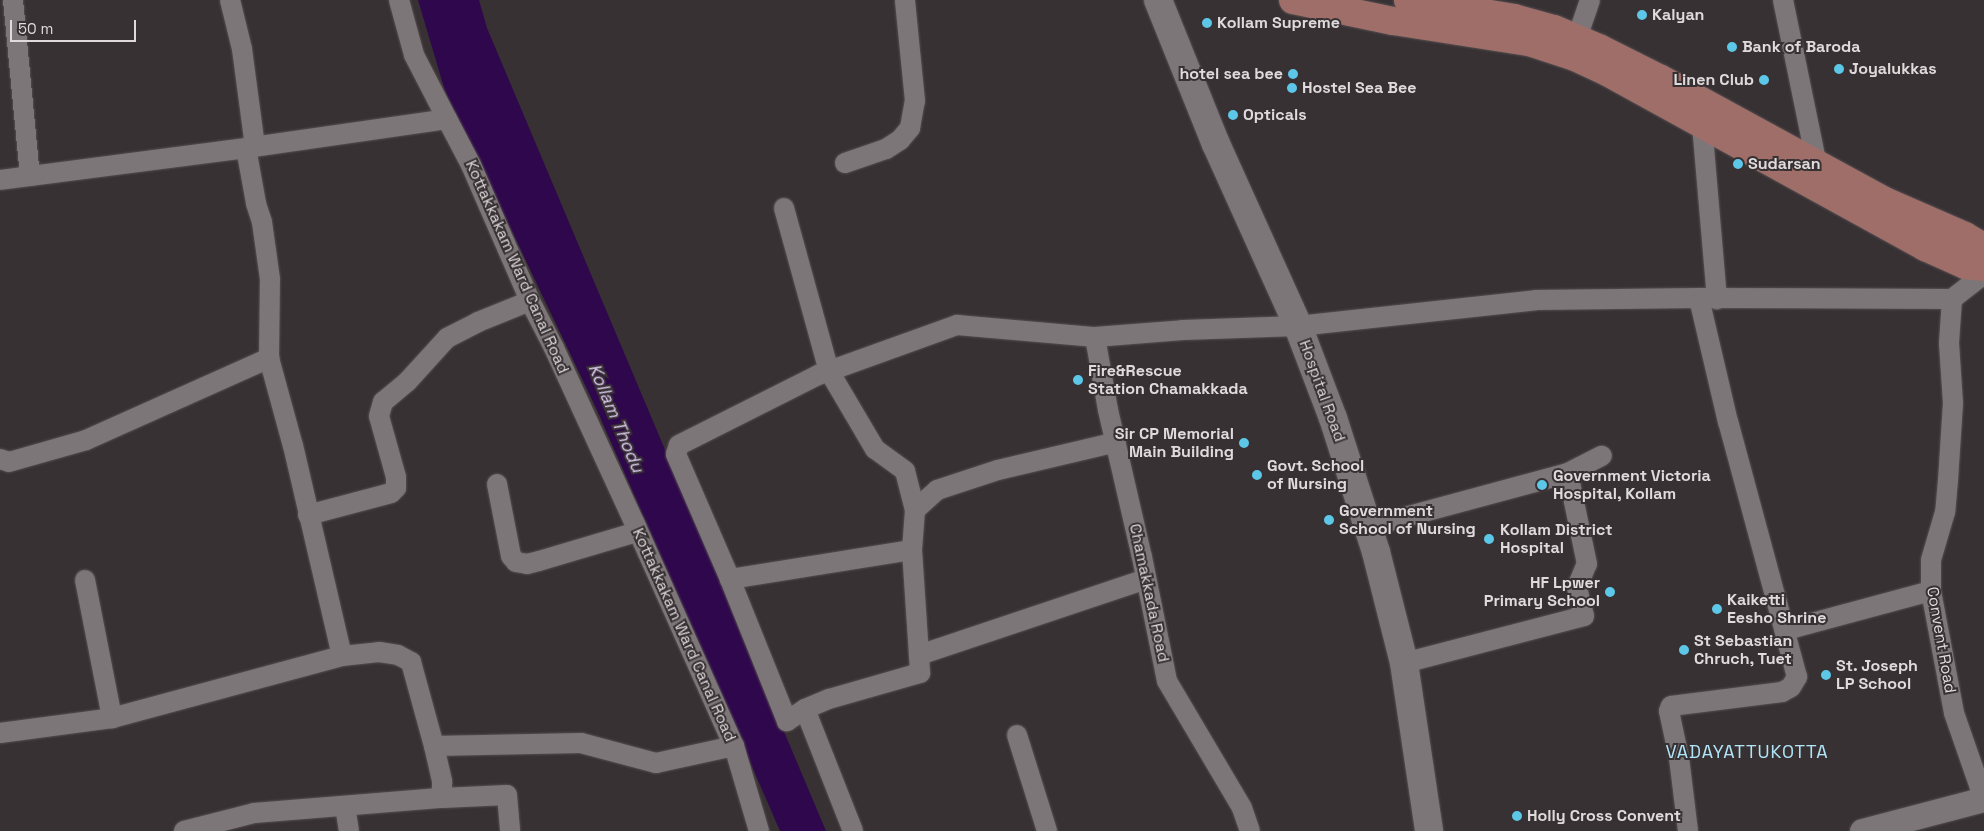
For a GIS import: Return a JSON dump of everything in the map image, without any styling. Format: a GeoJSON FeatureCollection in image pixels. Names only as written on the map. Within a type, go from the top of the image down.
{"type":"FeatureCollection","features":[{"type":"Feature","properties":{"kind":"main road","name":"Hospital Road"},"geometry":{"type":"LineString","coordinates":[[1158,0],[1216,144],[1298,326],[1333,418],[1368,527],[1404,662],[1429,831]]}},
{"type":"Feature","properties":{"kind":"main road"},"geometry":{"type":"LineString","coordinates":[[1293,0],[1393,21],[1529,42],[1575,58],[1606,72],[1925,247],[1965,265],[1984,267]]}},
{"type":"Feature","properties":{"kind":"main road"},"geometry":{"type":"LineString","coordinates":[[1408,0],[1514,18],[1554,28],[1661,79],[1885,201],[1965,236],[1984,247]]}},
{"type":"Feature","properties":{"kind":"street"},"geometry":{"type":"LineString","coordinates":[[13,0],[30,176]]}},
{"type":"Feature","properties":{"kind":"street"},"geometry":{"type":"LineString","coordinates":[[230,0],[242,49],[256,203],[262,222],[270,279],[269,358],[293,446],[342,656]]}},
{"type":"Feature","properties":{"kind":"street","name":"Kottakkakam Ward Canal Road"},"geometry":{"type":"LineString","coordinates":[[399,0],[414,55],[471,165],[530,301],[637,526],[734,746],[759,831]]}},
{"type":"Feature","properties":{"kind":"street"},"geometry":{"type":"LineString","coordinates":[[845,163],[886,149],[900,140],[910,128],[914,101],[905,0]]}},
{"type":"Feature","properties":{"kind":"street"},"geometry":{"type":"LineString","coordinates":[[1577,38],[1590,0]]}},
{"type":"Feature","properties":{"kind":"street"},"geometry":{"type":"LineString","coordinates":[[1783,0],[1817,165]]}},
{"type":"Feature","properties":{"kind":"street"},"geometry":{"type":"LineString","coordinates":[[0,180],[447,119]]}},
{"type":"Feature","properties":{"kind":"street"},"geometry":{"type":"LineString","coordinates":[[1688,831],[1678,758],[1669,711],[1671,706],[1782,692],[1791,687],[1797,677],[1786,630],[1728,422],[1708,298],[1702,124]]}},
{"type":"Feature","properties":{"kind":"street"},"geometry":{"type":"LineString","coordinates":[[784,208],[830,371],[875,449],[904,471],[915,510],[912,550],[920,673],[829,699],[805,709],[786,721],[730,579],[676,460],[676,454],[679,444],[830,371],[957,325],[1095,336],[1183,330],[1298,326],[1536,300],[1708,298],[1952,299],[1984,274]]}},
{"type":"Feature","properties":{"kind":"street","name":"Convent Road"},"geometry":{"type":"LineString","coordinates":[[1952,299],[1949,343],[1953,403],[1948,480],[1945,512],[1931,560],[1931,591],[1954,713],[1984,799]]}},
{"type":"Feature","properties":{"kind":"street"},"geometry":{"type":"LineString","coordinates":[[308,515],[391,493],[396,488],[396,476],[379,416],[384,402],[407,382],[447,338],[478,322],[530,301]]}},
{"type":"Feature","properties":{"kind":"street","name":"Chamakkada Road"},"geometry":{"type":"LineString","coordinates":[[1095,336],[1167,681],[1242,808],[1250,831]]}},
{"type":"Feature","properties":{"kind":"street"},"geometry":{"type":"LineString","coordinates":[[0,459],[9,462],[86,440],[269,358]]}},
{"type":"Feature","properties":{"kind":"street"},"geometry":{"type":"LineString","coordinates":[[915,510],[937,490],[998,470],[1116,442]]}},
{"type":"Feature","properties":{"kind":"street"},"geometry":{"type":"LineString","coordinates":[[1368,527],[1568,473],[1602,456]]}},
{"type":"Feature","properties":{"kind":"street"},"geometry":{"type":"LineString","coordinates":[[1404,662],[1584,616],[1577,586],[1587,564],[1568,473]]}},
{"type":"Feature","properties":{"kind":"street"},"geometry":{"type":"LineString","coordinates":[[496,484],[511,556],[516,562],[527,564],[539,561],[637,526]]}},
{"type":"Feature","properties":{"kind":"street"},"geometry":{"type":"LineString","coordinates":[[730,579],[912,550]]}},
{"type":"Feature","properties":{"kind":"street"},"geometry":{"type":"LineString","coordinates":[[919,655],[1146,579]]}},
{"type":"Feature","properties":{"kind":"street"},"geometry":{"type":"LineString","coordinates":[[85,580],[112,718]]}},
{"type":"Feature","properties":{"kind":"street"},"geometry":{"type":"LineString","coordinates":[[1786,630],[1931,591]]}},
{"type":"Feature","properties":{"kind":"street"},"geometry":{"type":"LineString","coordinates":[[0,733],[112,718],[342,656],[379,652],[398,655],[411,662],[434,746],[442,782],[442,798]]}},
{"type":"Feature","properties":{"kind":"street"},"geometry":{"type":"LineString","coordinates":[[805,709],[853,831]]}},
{"type":"Feature","properties":{"kind":"street"},"geometry":{"type":"LineString","coordinates":[[1017,734],[1047,831]]}},
{"type":"Feature","properties":{"kind":"street"},"geometry":{"type":"LineString","coordinates":[[434,746],[582,743],[656,763],[734,746]]}},
{"type":"Feature","properties":{"kind":"street"},"geometry":{"type":"LineString","coordinates":[[184,831],[228,825],[296,808],[442,798],[507,796],[510,831]]}},
{"type":"Feature","properties":{"kind":"street"},"geometry":{"type":"LineString","coordinates":[[1862,831],[1984,799]]}},
{"type":"Feature","properties":{"kind":"street"},"geometry":{"type":"LineString","coordinates":[[345,806],[349,831]]}},
{"type":"Feature","properties":{"kind":"water","name":"Kollam Thodu"},"geometry":{"type":"Polygon","coordinates":[[[418,0],[479,0],[487,28],[826,831],[780,831],[597,410],[445,91],[418,0]]]}},
{"type":"Feature","properties":{"kind":"place","name":"Kalyan"},"geometry":{"type":"Point","coordinates":[1642,15]}},
{"type":"Feature","properties":{"kind":"place","name":"Kollam Supreme"},"geometry":{"type":"Point","coordinates":[1207,23]}},
{"type":"Feature","properties":{"kind":"place","name":"Bank of Baroda"},"geometry":{"type":"Point","coordinates":[1732,47]}},
{"type":"Feature","properties":{"kind":"place","name":"Joyalukkas"},"geometry":{"type":"Point","coordinates":[1839,69]}},
{"type":"Feature","properties":{"kind":"place","name":"hotel sea bee"},"geometry":{"type":"Point","coordinates":[1293,74]}},
{"type":"Feature","properties":{"kind":"place","name":"Linen Club"},"geometry":{"type":"Point","coordinates":[1764,80]}},
{"type":"Feature","properties":{"kind":"place","name":"Hostel Sea Bee"},"geometry":{"type":"Point","coordinates":[1292,88]}},
{"type":"Feature","properties":{"kind":"place","name":"Opticals"},"geometry":{"type":"Point","coordinates":[1233,115]}},
{"type":"Feature","properties":{"kind":"place","name":"Sudarsan"},"geometry":{"type":"Point","coordinates":[1738,164]}},
{"type":"Feature","properties":{"kind":"place","name":"Fire&Rescue Station Chamakkada"},"geometry":{"type":"Point","coordinates":[1078,380]}},
{"type":"Feature","properties":{"kind":"place","name":"Sir CP Memorial Main Building"},"geometry":{"type":"Point","coordinates":[1244,443]}},
{"type":"Feature","properties":{"kind":"place","name":"Govt. School of Nursing"},"geometry":{"type":"Point","coordinates":[1257,475]}},
{"type":"Feature","properties":{"kind":"place","name":"Government Victoria Hospital, Kollam"},"geometry":{"type":"Point","coordinates":[1542,485]}},
{"type":"Feature","properties":{"kind":"place","name":"Government School of Nursing"},"geometry":{"type":"Point","coordinates":[1329,520]}},
{"type":"Feature","properties":{"kind":"place","name":"Kollam District Hospital"},"geometry":{"type":"Point","coordinates":[1489,539]}},
{"type":"Feature","properties":{"kind":"place","name":"HF Lpwer Primary School"},"geometry":{"type":"Point","coordinates":[1610,592]}},
{"type":"Feature","properties":{"kind":"place","name":"Kaiketti Eesho Shrine"},"geometry":{"type":"Point","coordinates":[1717,609]}},
{"type":"Feature","properties":{"kind":"place","name":"St Sebastian Chruch, Tuet"},"geometry":{"type":"Point","coordinates":[1684,650]}},
{"type":"Feature","properties":{"kind":"place","name":"St. Joseph LP School"},"geometry":{"type":"Point","coordinates":[1826,675]}},
{"type":"Feature","properties":{"kind":"place","name":"Holly Cross Convent"},"geometry":{"type":"Point","coordinates":[1517,816]}},
{"type":"Feature","properties":{"kind":"district","name":"VADAYATTUKOTTA"},"geometry":{"type":"Point","coordinates":[1747,752]}}]}
